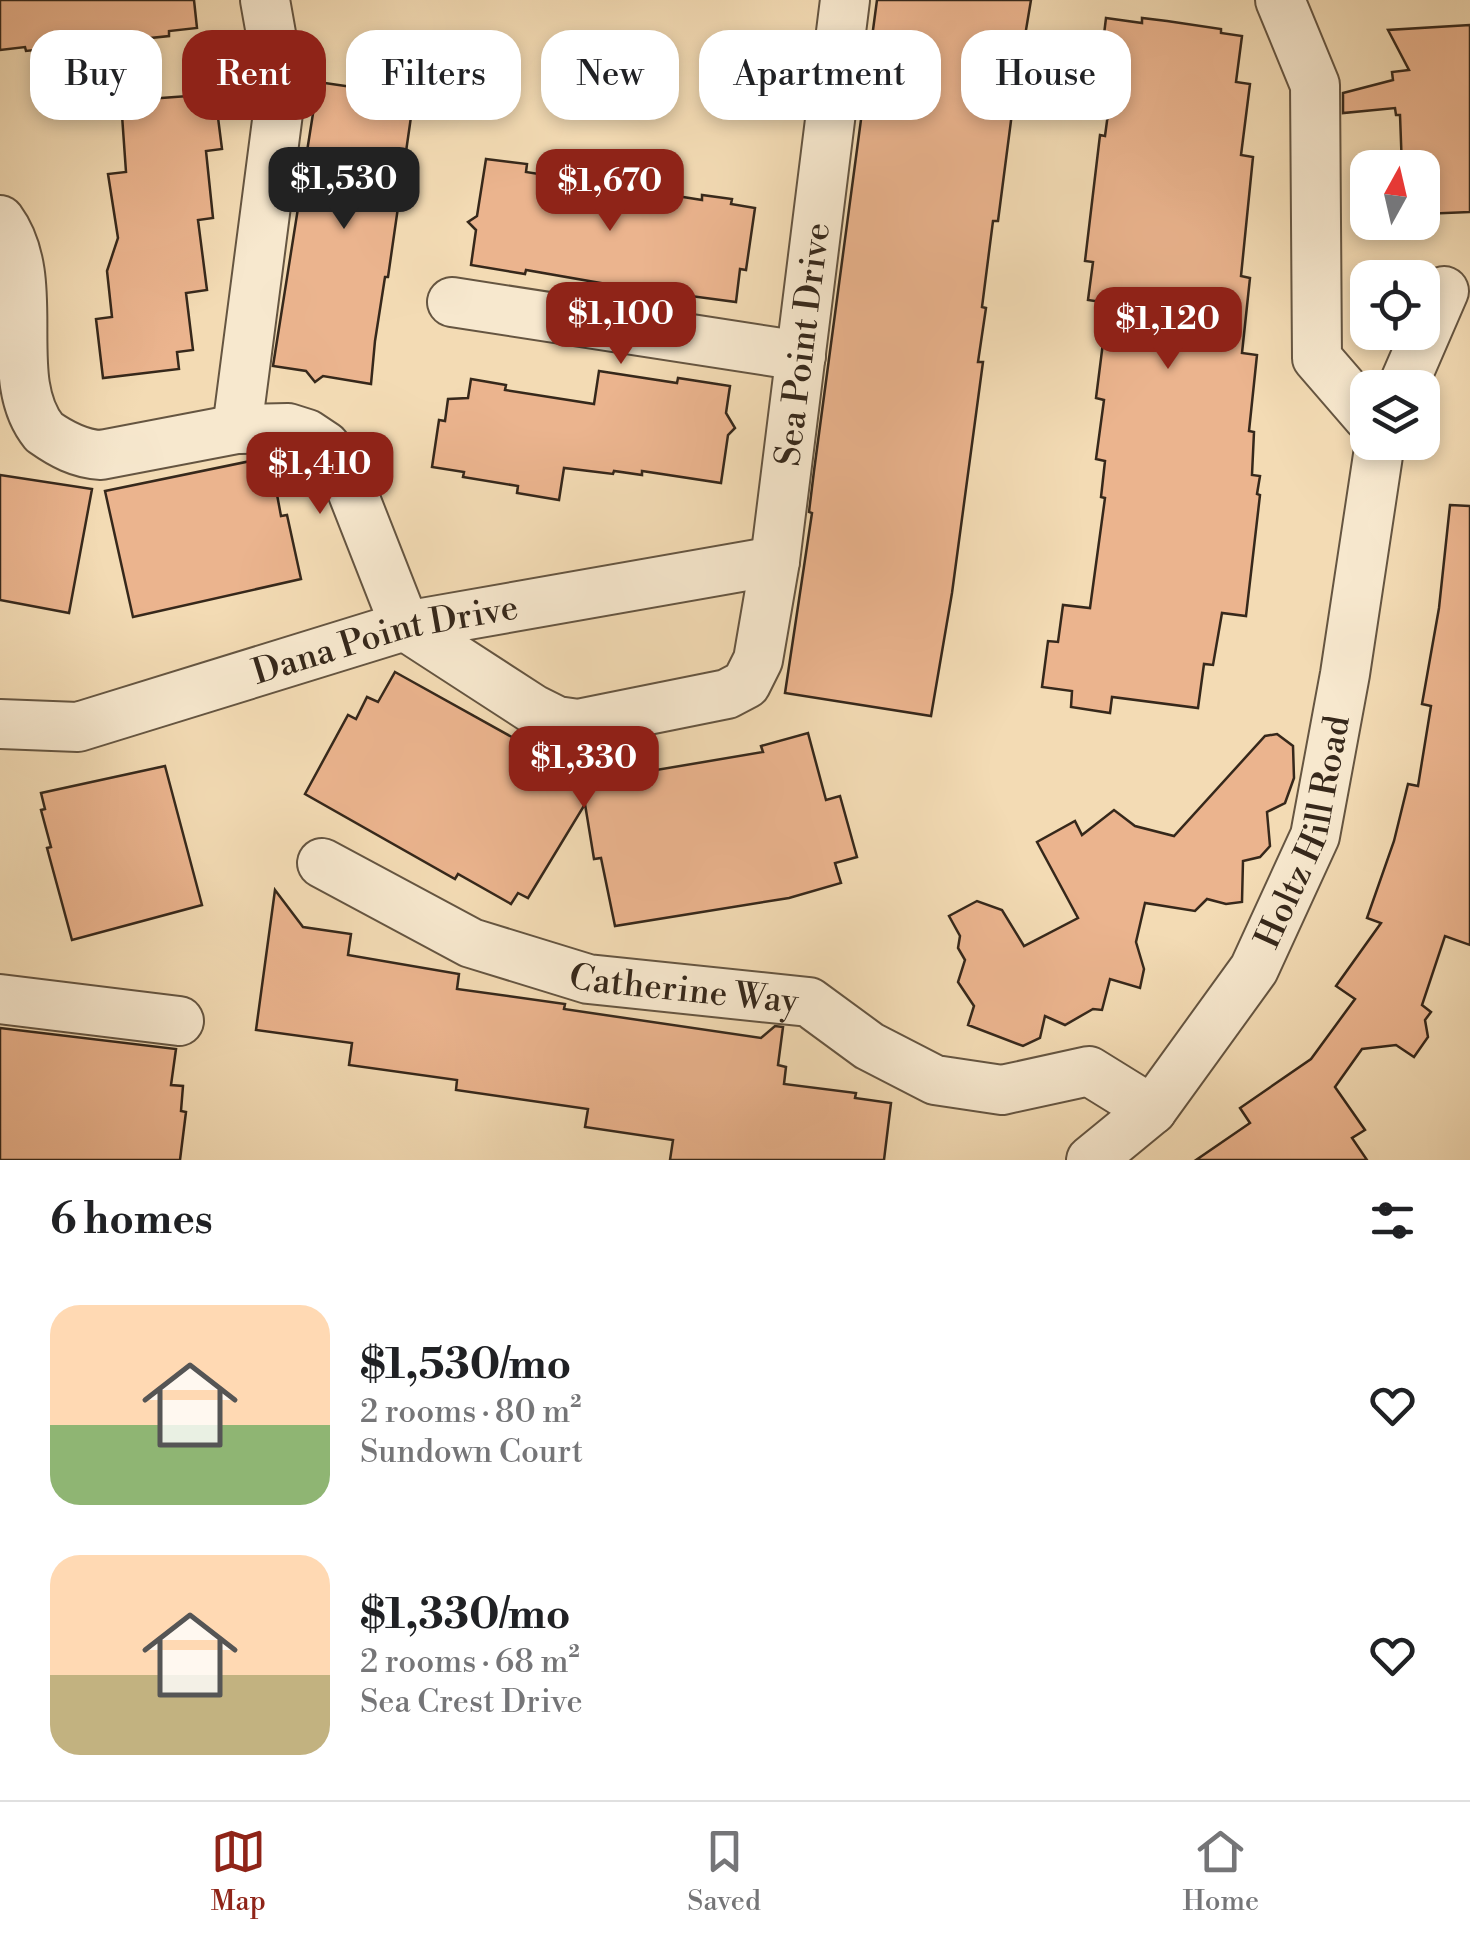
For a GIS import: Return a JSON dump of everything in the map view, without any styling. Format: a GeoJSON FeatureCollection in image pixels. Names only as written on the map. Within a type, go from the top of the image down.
{"type":"FeatureCollection","features":[{"type":"Feature","properties":{"kind":"street"},"geometry":{"type":"LineString","coordinates":[[238,430],[280,106],[280,76],[266,0]]}},
{"type":"Feature","properties":{"kind":"street","name":"Sea Point Drive"},"geometry":{"type":"LineString","coordinates":[[405,626],[506,693],[566,723],[578,724],[719,696],[746,684],[758,660],[775,561],[845,0]]}},
{"type":"Feature","properties":{"kind":"street"},"geometry":{"type":"LineString","coordinates":[[1280,0],[1315,85],[1317,358],[1350,396]]}},
{"type":"Feature","properties":{"kind":"street"},"geometry":{"type":"LineString","coordinates":[[0,220],[12,250],[9,380],[20,407],[33,424],[80,452],[101,455],[238,430],[288,428],[307,434],[325,446],[343,468],[405,626]]}},
{"type":"Feature","properties":{"kind":"street"},"geometry":{"type":"LineString","coordinates":[[1410,370],[1444,291]]}},
{"type":"Feature","properties":{"kind":"street"},"geometry":{"type":"LineString","coordinates":[[452,302],[801,356]]}},
{"type":"Feature","properties":{"kind":"street","name":"Holtz Hill Road"},"geometry":{"type":"LineString","coordinates":[[1091,1160],[1152,1110],[1254,969],[1314,836],[1346,674],[1377,460]]}},
{"type":"Feature","properties":{"kind":"street","name":"Dana Point Drive"},"geometry":{"type":"LineString","coordinates":[[0,724],[78,727],[405,626],[775,561]]}},
{"type":"Feature","properties":{"kind":"street","name":"Catherine Way"},"geometry":{"type":"LineString","coordinates":[[322,863],[472,943],[588,978],[809,1002],[869,1046],[935,1080],[1002,1090],[1089,1070],[1152,1110]]}},
{"type":"Feature","properties":{"kind":"street"},"geometry":{"type":"LineString","coordinates":[[0,999],[179,1021]]}},
{"type":"Feature","properties":{"kind":"building"},"geometry":{"type":"Polygon","coordinates":[[[0,0],[194,0],[197,28],[169,31],[169,36],[162,37],[162,30],[30,30],[30,51],[25,47],[0,50],[0,0]]]}},
{"type":"Feature","properties":{"kind":"building"},"geometry":{"type":"Polygon","coordinates":[[[877,0],[1031,0],[1026,30],[961,30],[961,120],[1011,120],[998,221],[993,221],[978,362],[983,362],[931,716],[785,693],[812,513],[809,512],[814,471],[861,120],[941,120],[941,30],[873,30],[877,0]]]}},
{"type":"Feature","properties":{"kind":"building"},"geometry":{"type":"Polygon","coordinates":[[[1106,18],[1142,23],[1142,18],[1221,29],[1221,33],[1242,36],[1236,82],[1250,84],[1241,155],[1253,157],[1241,276],[1250,278],[1242,353],[1257,355],[1249,431],[1254,432],[1252,475],[1260,476],[1260,495],[1246,616],[1222,613],[1213,665],[1204,664],[1198,708],[1112,697],[1110,713],[1071,707],[1072,691],[1042,687],[1048,641],[1058,642],[1063,605],[1090,608],[1105,498],[1101,497],[1105,461],[1096,459],[1104,400],[1096,398],[1108,303],[1088,300],[1093,262],[1085,261],[1100,135],[1105,136],[1107,120],[1131,120],[1131,30],[1105,30],[1106,18]]]}},
{"type":"Feature","properties":{"kind":"building"},"geometry":{"type":"Polygon","coordinates":[[[1470,25],[1470,212],[1440,213],[1440,150],[1401,150],[1400,115],[1396,115],[1395,108],[1343,113],[1343,93],[1393,80],[1392,72],[1409,70],[1388,30],[1470,25]]]}},
{"type":"Feature","properties":{"kind":"building"},"geometry":{"type":"Polygon","coordinates":[[[326,83],[346,86],[346,120],[411,120],[371,384],[323,376],[315,382],[306,371],[273,366],[312,120],[326,120],[326,83]]]}},
{"type":"Feature","properties":{"kind":"building"},"geometry":{"type":"Polygon","coordinates":[[[182,96],[182,120],[218,120],[222,149],[206,151],[213,218],[198,220],[207,290],[186,293],[193,350],[177,352],[179,369],[103,378],[96,319],[112,317],[107,271],[118,238],[108,174],[126,172],[122,120],[162,120],[162,98],[182,96]]]}},
{"type":"Feature","properties":{"kind":"building"},"geometry":{"type":"Polygon","coordinates":[[[486,159],[527,164],[526,172],[702,200],[702,195],[732,199],[731,204],[755,208],[746,270],[740,269],[736,302],[471,265],[476,230],[468,222],[477,216],[486,159]]]}},
{"type":"Feature","properties":{"kind":"building"},"geometry":{"type":"Polygon","coordinates":[[[599,371],[677,383],[678,378],[730,386],[726,413],[735,428],[728,435],[721,483],[642,471],[642,475],[614,471],[613,474],[564,468],[559,500],[517,493],[518,486],[463,477],[464,472],[432,467],[439,420],[445,421],[448,399],[468,398],[471,379],[506,385],[505,390],[594,404],[599,371]]]}},
{"type":"Feature","properties":{"kind":"building"},"geometry":{"type":"Polygon","coordinates":[[[270,457],[281,516],[287,515],[301,579],[133,617],[105,491],[270,457]]]}},
{"type":"Feature","properties":{"kind":"building"},"geometry":{"type":"Polygon","coordinates":[[[0,475],[92,489],[69,613],[0,600],[0,475]]]}},
{"type":"Feature","properties":{"kind":"building"},"geometry":{"type":"Polygon","coordinates":[[[1450,505],[1470,506],[1470,945],[1445,936],[1422,1005],[1431,1012],[1425,1020],[1428,1037],[1414,1057],[1396,1045],[1362,1049],[1335,1087],[1365,1130],[1352,1138],[1367,1160],[1196,1160],[1250,1123],[1240,1108],[1311,1059],[1355,999],[1336,986],[1381,923],[1367,918],[1394,841],[1408,784],[1418,786],[1431,706],[1422,704],[1439,608],[1450,505]]]}},
{"type":"Feature","properties":{"kind":"building"},"geometry":{"type":"Polygon","coordinates":[[[395,672],[591,781],[763,752],[761,746],[808,733],[826,800],[840,796],[857,857],[835,863],[841,883],[789,898],[615,926],[601,858],[594,859],[585,804],[528,898],[518,893],[511,904],[458,874],[455,879],[305,794],[348,715],[356,719],[367,697],[378,702],[395,672]]]}},
{"type":"Feature","properties":{"kind":"building"},"geometry":{"type":"Polygon","coordinates":[[[1277,734],[1293,746],[1294,778],[1285,803],[1267,812],[1270,846],[1260,857],[1243,861],[1242,902],[1226,904],[1207,899],[1195,911],[1145,903],[1136,942],[1144,969],[1140,988],[1110,979],[1102,1010],[1093,1009],[1065,1025],[1045,1016],[1040,1038],[1023,1046],[968,1025],[974,1006],[958,982],[965,960],[958,948],[960,936],[949,916],[977,901],[1002,910],[1024,946],[1078,918],[1037,842],[1075,821],[1082,835],[1114,810],[1135,826],[1174,836],[1265,736],[1277,734]]]}},
{"type":"Feature","properties":{"kind":"building"},"geometry":{"type":"Polygon","coordinates":[[[165,766],[202,905],[72,940],[47,848],[51,847],[41,810],[45,809],[41,793],[165,766]]]}},
{"type":"Feature","properties":{"kind":"building"},"geometry":{"type":"Polygon","coordinates":[[[275,890],[303,927],[351,934],[348,955],[459,974],[457,989],[761,1038],[775,1026],[783,1027],[778,1065],[786,1067],[784,1084],[856,1093],[855,1098],[891,1103],[884,1160],[670,1160],[673,1140],[585,1127],[588,1109],[456,1090],[457,1080],[349,1065],[352,1043],[256,1030],[275,890]]]}},
{"type":"Feature","properties":{"kind":"building"},"geometry":{"type":"Polygon","coordinates":[[[0,1028],[176,1049],[171,1085],[183,1086],[181,1111],[186,1112],[180,1160],[0,1160],[0,1028]]]}}]}
